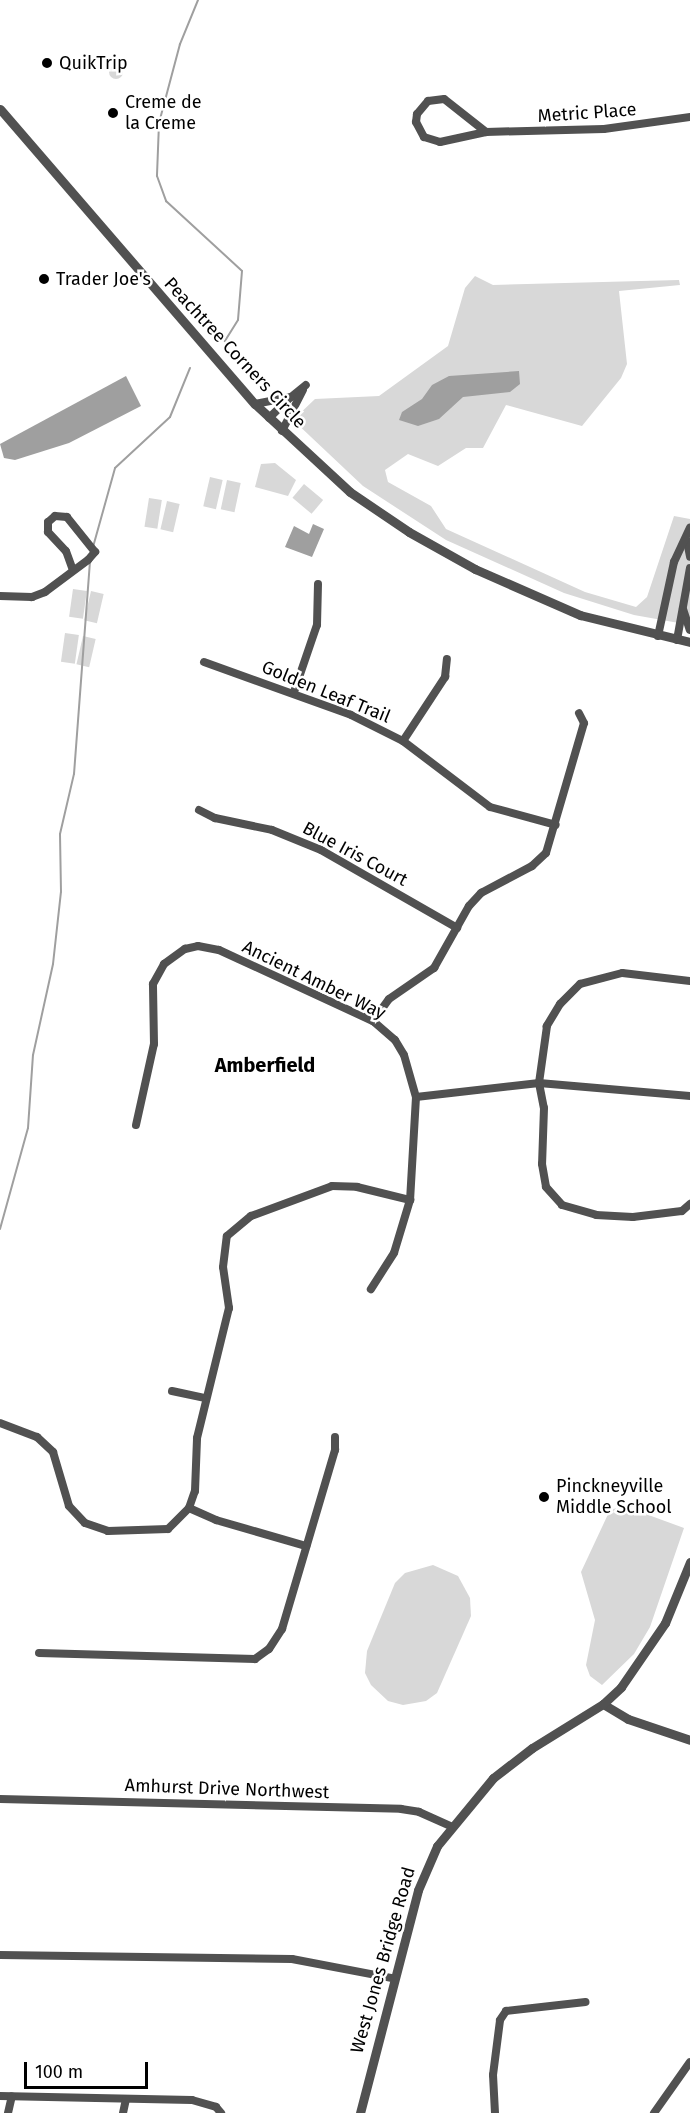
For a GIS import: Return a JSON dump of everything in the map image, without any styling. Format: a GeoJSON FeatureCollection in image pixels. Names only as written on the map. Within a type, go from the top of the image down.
{"type":"FeatureCollection","features":[{"type":"Feature","properties":{"kind":"street","name":"Metric Place"},"geometry":{"type":"LineString","coordinates":[[486,132],[444,99],[428,101],[417,114],[419,130],[432,141],[486,132],[604,129],[690,117]]}},
{"type":"Feature","properties":{"kind":"street","name":"Peachtree Corners Circle"},"geometry":{"type":"LineString","coordinates":[[0,109],[255,404],[350,492],[409,532],[476,569],[580,615],[658,636],[690,642]]}},
{"type":"Feature","properties":{"kind":"street"},"geometry":{"type":"LineString","coordinates":[[269,418],[306,385],[282,431]]}},
{"type":"Feature","properties":{"kind":"street"},"geometry":{"type":"LineString","coordinates":[[255,404],[291,397]]}},
{"type":"Feature","properties":{"kind":"street"},"geometry":{"type":"LineString","coordinates":[[0,596],[32,597],[73,570],[95,552],[67,517],[55,516],[48,522],[48,532],[66,551],[73,570]]}},
{"type":"Feature","properties":{"kind":"street"},"geometry":{"type":"LineString","coordinates":[[658,636],[674,562],[687,540],[690,528]]}},
{"type":"Feature","properties":{"kind":"street"},"geometry":{"type":"LineString","coordinates":[[687,540],[690,557]]}},
{"type":"Feature","properties":{"kind":"street"},"geometry":{"type":"LineString","coordinates":[[677,640],[690,567]]}},
{"type":"Feature","properties":{"kind":"street"},"geometry":{"type":"LineString","coordinates":[[294,692],[316,625],[318,584]]}},
{"type":"Feature","properties":{"kind":"street"},"geometry":{"type":"LineString","coordinates":[[683,607],[690,630]]}},
{"type":"Feature","properties":{"kind":"street"},"geometry":{"type":"LineString","coordinates":[[404,741],[445,677],[447,659]]}},
{"type":"Feature","properties":{"kind":"street","name":"Golden Leaf Trail"},"geometry":{"type":"LineString","coordinates":[[204,662],[294,692],[404,741],[482,802],[556,825]]}},
{"type":"Feature","properties":{"kind":"street"},"geometry":{"type":"LineString","coordinates":[[373,1021],[390,999],[434,968],[481,893],[532,866],[546,853],[584,723],[579,713]]}},
{"type":"Feature","properties":{"kind":"street","name":"Blue Iris Court"},"geometry":{"type":"LineString","coordinates":[[199,810],[214,818],[272,830],[321,850],[457,928]]}},
{"type":"Feature","properties":{"kind":"street","name":"Ancient Amber Way"},"geometry":{"type":"LineString","coordinates":[[136,1125],[154,1044],[153,984],[164,964],[185,949],[198,946],[219,950],[373,1021],[395,1040],[404,1054],[416,1097],[410,1200],[394,1253],[371,1289]]}},
{"type":"Feature","properties":{"kind":"street"},"geometry":{"type":"LineString","coordinates":[[690,981],[622,973],[580,984],[560,1004],[547,1026],[538,1083],[544,1108],[542,1164],[546,1187],[562,1205],[596,1215],[633,1217],[682,1211],[690,1204]]}},
{"type":"Feature","properties":{"kind":"street"},"geometry":{"type":"LineString","coordinates":[[416,1097],[538,1083],[690,1096]]}},
{"type":"Feature","properties":{"kind":"street"},"geometry":{"type":"LineString","coordinates":[[0,1423],[37,1437],[53,1452],[69,1506],[95,1529],[168,1529],[189,1508],[195,1491],[196,1438],[228,1308],[223,1267],[227,1236],[251,1216],[320,1188],[345,1186],[410,1200]]}},
{"type":"Feature","properties":{"kind":"street"},"geometry":{"type":"LineString","coordinates":[[172,1391],[204,1398]]}},
{"type":"Feature","properties":{"kind":"street"},"geometry":{"type":"LineString","coordinates":[[39,1653],[255,1659],[268,1649],[282,1629],[335,1450],[335,1437]]}},
{"type":"Feature","properties":{"kind":"street"},"geometry":{"type":"LineString","coordinates":[[189,1508],[216,1520],[306,1546]]}},
{"type":"Feature","properties":{"kind":"street","name":"West Jones Bridge Road"},"geometry":{"type":"LineString","coordinates":[[360,2113],[392,1978],[418,1890],[450,1826],[501,1772],[531,1748],[603,1704],[641,1662],[665,1623],[690,1562]]}},
{"type":"Feature","properties":{"kind":"street"},"geometry":{"type":"LineString","coordinates":[[603,1704],[628,1719],[690,1740]]}},
{"type":"Feature","properties":{"kind":"street","name":"Amhurst Drive Northwest"},"geometry":{"type":"LineString","coordinates":[[0,1799],[401,1809],[419,1812],[450,1826]]}},
{"type":"Feature","properties":{"kind":"street"},"geometry":{"type":"LineString","coordinates":[[0,1955],[292,1959],[392,1978]]}},
{"type":"Feature","properties":{"kind":"street"},"geometry":{"type":"LineString","coordinates":[[495,2113],[493,2075],[500,2020],[506,2011],[585,2002]]}},
{"type":"Feature","properties":{"kind":"street"},"geometry":{"type":"LineString","coordinates":[[654,2113],[690,2062]]}},
{"type":"Feature","properties":{"kind":"street"},"geometry":{"type":"LineString","coordinates":[[0,2096],[192,2100],[216,2107],[220,2113]]}},
{"type":"Feature","properties":{"kind":"street"},"geometry":{"type":"LineString","coordinates":[[8,2113],[12,2096]]}},
{"type":"Feature","properties":{"kind":"street"},"geometry":{"type":"LineString","coordinates":[[123,2113],[126,2099]]}},
{"type":"Feature","properties":{"kind":"shaded area"},"geometry":{"type":"Polygon","coordinates":[[[113,65],[119,65],[123,72],[119,79],[113,79],[109,75],[109,69],[113,65]]]}},
{"type":"Feature","properties":{"kind":"shaded area"},"geometry":{"type":"Polygon","coordinates":[[[475,276],[493,285],[679,280],[680,285],[619,291],[627,364],[621,378],[582,426],[506,405],[483,448],[466,448],[438,466],[408,454],[385,470],[388,482],[431,506],[446,529],[585,592],[636,607],[647,597],[674,516],[690,519],[690,625],[634,615],[564,593],[446,540],[363,486],[293,420],[315,399],[379,396],[448,346],[465,288],[475,276]]]}},
{"type":"Feature","properties":{"kind":"shaded area"},"geometry":{"type":"Polygon","coordinates":[[[519,371],[520,384],[510,392],[463,397],[439,419],[418,426],[399,420],[402,412],[422,399],[432,385],[449,376],[519,371]]]}},
{"type":"Feature","properties":{"kind":"shaded area"},"geometry":{"type":"Polygon","coordinates":[[[126,376],[141,406],[69,443],[15,460],[4,458],[0,444],[126,376]]]}},
{"type":"Feature","properties":{"kind":"shaded area"},"geometry":{"type":"Polygon","coordinates":[[[275,463],[296,480],[288,496],[255,487],[261,464],[275,463]]]}},
{"type":"Feature","properties":{"kind":"shaded area"},"geometry":{"type":"Polygon","coordinates":[[[210,477],[223,480],[216,509],[203,506],[210,477]]]}},
{"type":"Feature","properties":{"kind":"shaded area"},"geometry":{"type":"Polygon","coordinates":[[[227,480],[241,483],[234,512],[221,509],[227,480]]]}},
{"type":"Feature","properties":{"kind":"shaded area"},"geometry":{"type":"Polygon","coordinates":[[[304,484],[323,500],[312,514],[292,498],[304,484]]]}},
{"type":"Feature","properties":{"kind":"shaded area"},"geometry":{"type":"Polygon","coordinates":[[[149,498],[162,500],[157,529],[144,527],[149,498]]]}},
{"type":"Feature","properties":{"kind":"shaded area"},"geometry":{"type":"Polygon","coordinates":[[[167,501],[180,504],[173,532],[160,529],[167,501]]]}},
{"type":"Feature","properties":{"kind":"shaded area"},"geometry":{"type":"Polygon","coordinates":[[[313,524],[324,529],[312,557],[285,547],[294,526],[309,534],[313,524]]]}},
{"type":"Feature","properties":{"kind":"shaded area"},"geometry":{"type":"Polygon","coordinates":[[[73,589],[87,591],[83,619],[69,617],[73,589]]]}},
{"type":"Feature","properties":{"kind":"shaded area"},"geometry":{"type":"Polygon","coordinates":[[[91,591],[104,594],[97,623],[84,620],[91,591]]]}},
{"type":"Feature","properties":{"kind":"shaded area"},"geometry":{"type":"Polygon","coordinates":[[[65,633],[79,635],[75,664],[61,662],[65,633]]]}},
{"type":"Feature","properties":{"kind":"shaded area"},"geometry":{"type":"Polygon","coordinates":[[[83,636],[96,639],[89,667],[76,664],[83,636]]]}},
{"type":"Feature","properties":{"kind":"shaded area"},"geometry":{"type":"Polygon","coordinates":[[[624,1506],[684,1528],[650,1627],[634,1654],[602,1685],[590,1676],[586,1665],[595,1620],[581,1572],[610,1510],[624,1506]]]}},
{"type":"Feature","properties":{"kind":"shaded area"},"geometry":{"type":"Polygon","coordinates":[[[433,1565],[458,1576],[470,1598],[471,1616],[437,1693],[426,1701],[403,1705],[388,1701],[371,1685],[365,1673],[367,1651],[395,1583],[405,1573],[433,1565]]]}},
{"type":"Feature","properties":{"kind":"waterway"},"geometry":{"type":"LineString","coordinates":[[198,0],[180,44],[159,123],[157,176],[166,201],[242,271],[238,320],[225,341]]}},
{"type":"Feature","properties":{"kind":"waterway"},"geometry":{"type":"LineString","coordinates":[[93,547],[115,468],[170,417],[190,368]]}},
{"type":"Feature","properties":{"kind":"waterway"},"geometry":{"type":"LineString","coordinates":[[0,1229],[28,1128],[33,1055],[53,964],[61,892],[60,834],[74,774],[90,562]]}},
{"type":"Feature","properties":{"kind":"place","name":"QuikTrip"},"geometry":{"type":"Point","coordinates":[47,63]}},
{"type":"Feature","properties":{"kind":"place","name":"Creme de la Creme"},"geometry":{"type":"Point","coordinates":[113,113]}},
{"type":"Feature","properties":{"kind":"place","name":"Trader Joe's"},"geometry":{"type":"Point","coordinates":[44,279]}},
{"type":"Feature","properties":{"kind":"place","name":"Pinckneyville Middle School"},"geometry":{"type":"Point","coordinates":[544,1497]}},
{"type":"Feature","properties":{"kind":"district","name":"Amberfield"},"geometry":{"type":"Point","coordinates":[265,1065]}}]}
